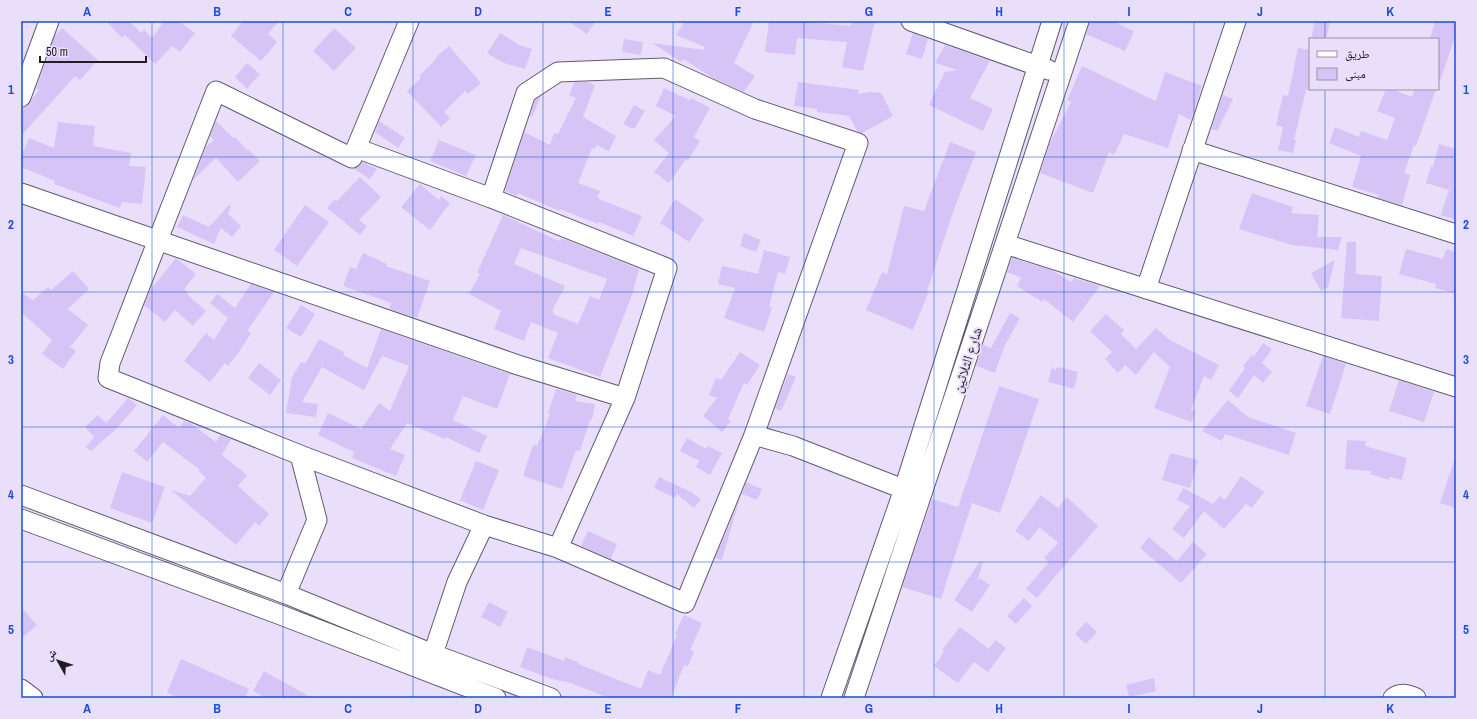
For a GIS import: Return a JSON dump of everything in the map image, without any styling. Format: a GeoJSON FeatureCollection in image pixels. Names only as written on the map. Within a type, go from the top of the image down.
{"type":"FeatureCollection","features":[{"type":"Feature","properties":{"kind":"street"},"geometry":{"type":"LineString","coordinates":[[21,97],[49,21]]}},
{"type":"Feature","properties":{"kind":"street"},"geometry":{"type":"LineString","coordinates":[[409,21],[352,158],[216,91],[110,363],[108,378],[300,455],[484,525],[558,548],[685,602],[754,435],[858,143],[755,109],[664,68],[558,72],[526,93],[491,198]]}},
{"type":"Feature","properties":{"kind":"street"},"geometry":{"type":"LineString","coordinates":[[911,21],[1062,74]]}},
{"type":"Feature","properties":{"kind":"street","name":"شارع الثلاثين"},"geometry":{"type":"LineString","coordinates":[[854,698],[1037,66],[1052,21]]}},
{"type":"Feature","properties":{"kind":"street","name":"شارع الثلاثين"},"geometry":{"type":"LineString","coordinates":[[831,698],[913,493],[1005,244],[1079,21]]}},
{"type":"Feature","properties":{"kind":"street"},"geometry":{"type":"LineString","coordinates":[[1146,289],[1236,21]]}},
{"type":"Feature","properties":{"kind":"street"},"geometry":{"type":"LineString","coordinates":[[356,148],[491,198],[667,268],[626,398],[558,548]]}},
{"type":"Feature","properties":{"kind":"street"},"geometry":{"type":"LineString","coordinates":[[1192,150],[1456,234]]}},
{"type":"Feature","properties":{"kind":"street"},"geometry":{"type":"LineString","coordinates":[[21,193],[157,242],[511,363],[626,398]]}},
{"type":"Feature","properties":{"kind":"street"},"geometry":{"type":"LineString","coordinates":[[1005,244],[1456,387]]}},
{"type":"Feature","properties":{"kind":"street"},"geometry":{"type":"LineString","coordinates":[[754,435],[793,446],[913,493]]}},
{"type":"Feature","properties":{"kind":"street"},"geometry":{"type":"LineString","coordinates":[[286,594],[317,520],[300,455]]}},
{"type":"Feature","properties":{"kind":"street"},"geometry":{"type":"LineString","coordinates":[[21,495],[286,594],[433,654],[551,698]]}},
{"type":"Feature","properties":{"kind":"street"},"geometry":{"type":"LineString","coordinates":[[21,519],[278,614],[496,698]]}},
{"type":"Feature","properties":{"kind":"street"},"geometry":{"type":"LineString","coordinates":[[433,654],[457,582],[484,525]]}},
{"type":"Feature","properties":{"kind":"street"},"geometry":{"type":"LineString","coordinates":[[21,689],[34,698]]}},
{"type":"Feature","properties":{"kind":"street"},"geometry":{"type":"LineString","coordinates":[[1393,698],[1396,695],[1408,694],[1416,698]]}},
{"type":"Feature","properties":{"kind":"building"},"geometry":{"type":"Polygon","coordinates":[[[106,21],[129,21],[141,33],[144,30],[152,38],[164,21],[179,21],[195,33],[180,52],[172,46],[155,64],[125,35],[122,38],[106,21]]]}},
{"type":"Feature","properties":{"kind":"building"},"geometry":{"type":"Polygon","coordinates":[[[243,21],[279,21],[268,34],[277,42],[261,61],[231,36],[243,21]]]}},
{"type":"Feature","properties":{"kind":"building"},"geometry":{"type":"Polygon","coordinates":[[[568,21],[596,21],[587,34],[568,21]]]}},
{"type":"Feature","properties":{"kind":"building"},"geometry":{"type":"Polygon","coordinates":[[[685,21],[754,21],[734,63],[755,76],[744,92],[713,78],[683,59],[681,62],[652,43],[704,50],[705,47],[676,35],[685,21]]]}},
{"type":"Feature","properties":{"kind":"building"},"geometry":{"type":"Polygon","coordinates":[[[769,21],[799,21],[851,26],[852,21],[875,21],[863,71],[842,67],[847,42],[797,38],[795,55],[765,52],[769,21]]]}},
{"type":"Feature","properties":{"kind":"building"},"geometry":{"type":"Polygon","coordinates":[[[1090,21],[1112,21],[1134,31],[1125,51],[1086,34],[1090,21]]]}},
{"type":"Feature","properties":{"kind":"building"},"geometry":{"type":"Polygon","coordinates":[[[1315,21],[1330,21],[1326,38],[1311,38],[1315,21]]]}},
{"type":"Feature","properties":{"kind":"building"},"geometry":{"type":"Polygon","coordinates":[[[1435,21],[1456,21],[1456,34],[1440,81],[1439,38],[1430,38],[1435,21]]]}},
{"type":"Feature","properties":{"kind":"building"},"geometry":{"type":"Polygon","coordinates":[[[62,28],[98,60],[80,80],[75,76],[21,136],[21,109],[28,105],[39,90],[36,88],[47,59],[51,55],[49,53],[55,35],[62,28]]]}},
{"type":"Feature","properties":{"kind":"building"},"geometry":{"type":"Polygon","coordinates":[[[334,28],[356,48],[334,71],[313,51],[334,28]]]}},
{"type":"Feature","properties":{"kind":"building"},"geometry":{"type":"Polygon","coordinates":[[[500,33],[519,45],[532,49],[525,69],[504,63],[487,53],[500,33]]]}},
{"type":"Feature","properties":{"kind":"building"},"geometry":{"type":"Polygon","coordinates":[[[913,33],[928,39],[922,59],[906,54],[913,33]]]}},
{"type":"Feature","properties":{"kind":"building"},"geometry":{"type":"Polygon","coordinates":[[[624,39],[643,42],[641,55],[622,52],[624,39]]]}},
{"type":"Feature","properties":{"kind":"building"},"geometry":{"type":"Polygon","coordinates":[[[945,45],[990,61],[970,98],[993,109],[983,131],[929,105],[945,72],[958,70],[935,63],[945,45]]]}},
{"type":"Feature","properties":{"kind":"building"},"geometry":{"type":"Polygon","coordinates":[[[449,46],[481,83],[468,94],[465,91],[444,112],[450,118],[441,127],[407,91],[421,78],[419,76],[437,58],[436,57],[449,46]]]}},
{"type":"Feature","properties":{"kind":"building"},"geometry":{"type":"Polygon","coordinates":[[[1298,48],[1309,50],[1309,90],[1306,90],[1294,140],[1296,140],[1293,153],[1278,150],[1283,127],[1276,125],[1283,95],[1288,96],[1298,48]]]}},
{"type":"Feature","properties":{"kind":"building"},"geometry":{"type":"Polygon","coordinates":[[[247,63],[260,74],[247,89],[235,77],[247,63]]]}},
{"type":"Feature","properties":{"kind":"building"},"geometry":{"type":"Polygon","coordinates":[[[1082,66],[1156,101],[1165,72],[1202,86],[1191,120],[1179,114],[1168,148],[1124,134],[1114,155],[1109,152],[1093,193],[1040,173],[1049,145],[1071,102],[1067,100],[1082,66]]]}},
{"type":"Feature","properties":{"kind":"building"},"geometry":{"type":"Polygon","coordinates":[[[574,82],[587,82],[595,85],[583,117],[616,136],[609,151],[597,145],[594,149],[592,148],[578,183],[600,191],[597,197],[601,200],[642,216],[633,236],[599,222],[598,224],[560,209],[559,211],[518,193],[517,196],[505,191],[524,132],[550,145],[554,133],[558,134],[576,98],[569,95],[574,82]]]}},
{"type":"Feature","properties":{"kind":"building"},"geometry":{"type":"Polygon","coordinates":[[[798,82],[859,90],[858,94],[870,92],[881,93],[893,116],[862,133],[857,131],[849,116],[817,112],[817,109],[794,106],[798,82]]]}},
{"type":"Feature","properties":{"kind":"building"},"geometry":{"type":"Polygon","coordinates":[[[664,88],[689,100],[691,98],[710,108],[694,137],[700,141],[688,160],[686,159],[669,183],[654,172],[669,153],[654,140],[676,116],[656,106],[664,88]]]}},
{"type":"Feature","properties":{"kind":"building"},"geometry":{"type":"Polygon","coordinates":[[[1386,90],[1394,90],[1412,97],[1414,90],[1436,90],[1416,146],[1414,145],[1404,173],[1410,175],[1402,205],[1378,198],[1379,195],[1352,187],[1361,156],[1329,143],[1335,127],[1359,137],[1361,131],[1387,140],[1395,118],[1377,111],[1386,90]]]}},
{"type":"Feature","properties":{"kind":"building"},"geometry":{"type":"Polygon","coordinates":[[[1223,95],[1233,99],[1217,131],[1211,129],[1223,95]]]}},
{"type":"Feature","properties":{"kind":"building"},"geometry":{"type":"Polygon","coordinates":[[[541,96],[532,117],[530,116],[535,100],[541,96]]]}},
{"type":"Feature","properties":{"kind":"building"},"geometry":{"type":"Polygon","coordinates":[[[634,105],[645,111],[635,128],[631,128],[623,124],[634,105]]]}},
{"type":"Feature","properties":{"kind":"building"},"geometry":{"type":"Polygon","coordinates":[[[216,121],[260,161],[238,182],[216,158],[193,180],[206,147],[214,140],[210,136],[216,121]]]}},
{"type":"Feature","properties":{"kind":"building"},"geometry":{"type":"Polygon","coordinates":[[[379,121],[405,138],[398,148],[375,132],[379,121]]]}},
{"type":"Feature","properties":{"kind":"building"},"geometry":{"type":"Polygon","coordinates":[[[58,122],[95,126],[93,146],[131,153],[129,166],[146,167],[142,204],[122,202],[120,208],[54,184],[55,181],[21,167],[21,156],[29,138],[54,148],[58,122]]]}},
{"type":"Feature","properties":{"kind":"building"},"geometry":{"type":"Polygon","coordinates":[[[439,140],[476,155],[466,176],[430,161],[439,140]]]}},
{"type":"Feature","properties":{"kind":"building"},"geometry":{"type":"Polygon","coordinates":[[[950,142],[976,152],[953,212],[927,291],[929,291],[913,330],[866,310],[882,272],[887,274],[904,206],[924,211],[950,142]]]}},
{"type":"Feature","properties":{"kind":"building"},"geometry":{"type":"Polygon","coordinates":[[[1439,144],[1456,149],[1456,220],[1441,215],[1449,190],[1426,183],[1431,166],[1433,167],[1439,144]]]}},
{"type":"Feature","properties":{"kind":"building"},"geometry":{"type":"Polygon","coordinates":[[[362,162],[377,169],[370,179],[354,169],[362,162]]]}},
{"type":"Feature","properties":{"kind":"building"},"geometry":{"type":"Polygon","coordinates":[[[360,177],[381,197],[359,220],[367,226],[360,235],[327,208],[334,200],[337,201],[360,177]]]}},
{"type":"Feature","properties":{"kind":"building"},"geometry":{"type":"Polygon","coordinates":[[[420,184],[439,200],[441,196],[450,203],[430,230],[401,207],[420,184]]]}},
{"type":"Feature","properties":{"kind":"building"},"geometry":{"type":"Polygon","coordinates":[[[1252,193],[1293,207],[1291,213],[1319,215],[1317,237],[1342,237],[1338,250],[1292,245],[1239,229],[1252,193]]]}},
{"type":"Feature","properties":{"kind":"building"},"geometry":{"type":"Polygon","coordinates":[[[675,199],[704,219],[689,242],[660,223],[675,199]]]}},
{"type":"Feature","properties":{"kind":"building"},"geometry":{"type":"Polygon","coordinates":[[[229,205],[231,206],[228,214],[241,226],[232,237],[221,228],[214,244],[177,227],[183,215],[209,227],[229,205]]]}},
{"type":"Feature","properties":{"kind":"building"},"geometry":{"type":"Polygon","coordinates":[[[305,205],[329,222],[297,266],[274,250],[305,205]]]}},
{"type":"Feature","properties":{"kind":"building"},"geometry":{"type":"Polygon","coordinates":[[[503,215],[559,241],[561,238],[639,269],[632,295],[600,377],[548,358],[558,333],[531,322],[524,341],[494,329],[501,311],[469,294],[480,274],[477,273],[503,215]],[[521,248],[514,264],[565,286],[552,311],[554,312],[553,314],[578,324],[590,296],[599,300],[607,279],[521,248]]]}},
{"type":"Feature","properties":{"kind":"building"},"geometry":{"type":"Polygon","coordinates":[[[744,233],[761,240],[756,252],[740,246],[744,233]]]}},
{"type":"Feature","properties":{"kind":"building"},"geometry":{"type":"Polygon","coordinates":[[[1347,242],[1356,242],[1356,274],[1382,276],[1379,321],[1341,318],[1347,242]]]}},
{"type":"Feature","properties":{"kind":"building"},"geometry":{"type":"Polygon","coordinates":[[[1406,249],[1443,259],[1446,249],[1456,252],[1456,293],[1435,288],[1436,284],[1399,274],[1406,249]]]}},
{"type":"Feature","properties":{"kind":"building"},"geometry":{"type":"Polygon","coordinates":[[[764,250],[790,257],[785,274],[778,272],[769,307],[772,307],[764,332],[724,318],[735,288],[718,284],[722,266],[758,274],[764,250]]]}},
{"type":"Feature","properties":{"kind":"building"},"geometry":{"type":"Polygon","coordinates":[[[363,253],[387,264],[386,266],[430,281],[417,318],[389,309],[391,303],[343,286],[350,267],[356,269],[363,253]]]}},
{"type":"Feature","properties":{"kind":"building"},"geometry":{"type":"Polygon","coordinates":[[[176,258],[196,274],[184,289],[188,292],[187,294],[206,311],[193,326],[175,310],[165,322],[144,305],[151,289],[176,258]]]}},
{"type":"Feature","properties":{"kind":"building"},"geometry":{"type":"Polygon","coordinates":[[[1012,258],[1052,270],[1071,282],[1074,278],[1100,286],[1073,322],[1044,299],[1042,302],[1017,286],[1021,278],[1007,272],[1012,258]]]}},
{"type":"Feature","properties":{"kind":"building"},"geometry":{"type":"Polygon","coordinates":[[[1335,260],[1328,287],[1321,291],[1311,273],[1335,260]]]}},
{"type":"Feature","properties":{"kind":"building"},"geometry":{"type":"Polygon","coordinates":[[[73,271],[89,289],[68,309],[88,325],[70,347],[76,351],[63,369],[42,354],[52,340],[21,312],[21,292],[33,300],[48,287],[51,290],[73,271]]]}},
{"type":"Feature","properties":{"kind":"building"},"geometry":{"type":"Polygon","coordinates":[[[251,284],[274,292],[247,331],[251,333],[239,352],[228,366],[225,363],[210,382],[184,361],[206,333],[214,340],[228,318],[210,303],[217,294],[235,308],[251,284]]]}},
{"type":"Feature","properties":{"kind":"building"},"geometry":{"type":"Polygon","coordinates":[[[301,305],[315,314],[301,337],[286,328],[301,305]]]}},
{"type":"Feature","properties":{"kind":"building"},"geometry":{"type":"Polygon","coordinates":[[[1010,313],[1020,318],[1004,347],[995,373],[976,366],[983,345],[991,348],[1010,313]]]}},
{"type":"Feature","properties":{"kind":"building"},"geometry":{"type":"Polygon","coordinates":[[[1106,314],[1124,330],[1121,334],[1136,349],[1156,328],[1170,340],[1219,365],[1211,380],[1204,376],[1191,410],[1196,412],[1191,422],[1154,408],[1170,367],[1154,352],[1136,375],[1125,365],[1118,373],[1105,359],[1112,352],[1090,331],[1106,314]]]}},
{"type":"Feature","properties":{"kind":"building"},"geometry":{"type":"Polygon","coordinates":[[[381,329],[510,374],[497,409],[463,396],[453,420],[487,436],[479,453],[446,437],[445,439],[407,423],[390,449],[405,455],[396,476],[352,458],[354,452],[318,435],[328,413],[361,429],[379,403],[390,411],[409,366],[382,356],[364,390],[322,367],[302,402],[318,404],[316,417],[286,413],[292,377],[301,362],[305,364],[319,339],[344,352],[343,355],[367,368],[381,329]]]}},
{"type":"Feature","properties":{"kind":"building"},"geometry":{"type":"Polygon","coordinates":[[[1263,343],[1272,349],[1262,363],[1272,372],[1263,383],[1254,375],[1238,398],[1229,391],[1245,368],[1243,366],[1252,355],[1254,357],[1263,343]]]}},
{"type":"Feature","properties":{"kind":"building"},"geometry":{"type":"Polygon","coordinates":[[[740,352],[760,365],[747,385],[744,383],[728,419],[731,421],[722,432],[703,416],[717,398],[709,395],[716,378],[721,380],[740,352]]]}},
{"type":"Feature","properties":{"kind":"building"},"geometry":{"type":"Polygon","coordinates":[[[1323,356],[1346,364],[1330,414],[1306,406],[1323,356]]]}},
{"type":"Feature","properties":{"kind":"building"},"geometry":{"type":"Polygon","coordinates":[[[259,363],[281,380],[270,395],[248,378],[259,363]]]}},
{"type":"Feature","properties":{"kind":"building"},"geometry":{"type":"Polygon","coordinates":[[[1052,367],[1055,370],[1058,367],[1078,372],[1074,389],[1048,382],[1052,367]]]}},
{"type":"Feature","properties":{"kind":"building"},"geometry":{"type":"Polygon","coordinates":[[[788,374],[796,377],[781,411],[775,408],[788,374]]]}},
{"type":"Feature","properties":{"kind":"building"},"geometry":{"type":"Polygon","coordinates":[[[1399,380],[1434,392],[1424,422],[1389,411],[1399,380]]]}},
{"type":"Feature","properties":{"kind":"building"},"geometry":{"type":"Polygon","coordinates":[[[999,386],[1039,399],[1000,513],[972,503],[941,599],[902,587],[932,499],[958,507],[999,386]]]}},
{"type":"Feature","properties":{"kind":"building"},"geometry":{"type":"Polygon","coordinates":[[[556,389],[577,395],[575,401],[595,404],[592,420],[590,420],[580,451],[576,450],[562,489],[523,476],[533,445],[537,446],[550,414],[548,413],[556,389]]]}},
{"type":"Feature","properties":{"kind":"building"},"geometry":{"type":"Polygon","coordinates":[[[128,398],[137,405],[116,429],[91,451],[86,447],[94,437],[85,427],[98,415],[106,423],[128,398]]]}},
{"type":"Feature","properties":{"kind":"building"},"geometry":{"type":"Polygon","coordinates":[[[1228,400],[1248,417],[1296,433],[1289,455],[1225,434],[1222,441],[1202,431],[1228,400]]]}},
{"type":"Feature","properties":{"kind":"building"},"geometry":{"type":"Polygon","coordinates":[[[163,415],[179,428],[184,421],[190,423],[216,442],[220,435],[231,439],[222,455],[247,475],[238,486],[269,514],[259,526],[255,522],[236,545],[171,490],[190,496],[206,478],[199,471],[200,470],[163,442],[147,462],[134,451],[163,415]]]}},
{"type":"Feature","properties":{"kind":"building"},"geometry":{"type":"Polygon","coordinates":[[[687,438],[706,449],[708,446],[722,453],[710,475],[696,467],[699,461],[680,451],[687,438]]]}},
{"type":"Feature","properties":{"kind":"building"},"geometry":{"type":"Polygon","coordinates":[[[1347,440],[1366,441],[1365,446],[1407,458],[1402,480],[1390,477],[1389,480],[1370,474],[1371,471],[1345,469],[1347,440]]]}},
{"type":"Feature","properties":{"kind":"building"},"geometry":{"type":"Polygon","coordinates":[[[1170,453],[1198,460],[1190,488],[1162,480],[1170,453]]]}},
{"type":"Feature","properties":{"kind":"building"},"geometry":{"type":"Polygon","coordinates":[[[476,461],[499,470],[483,510],[460,500],[476,461]]]}},
{"type":"Feature","properties":{"kind":"building"},"geometry":{"type":"Polygon","coordinates":[[[1454,461],[1456,462],[1456,508],[1440,503],[1454,461]]]}},
{"type":"Feature","properties":{"kind":"building"},"geometry":{"type":"Polygon","coordinates":[[[122,472],[165,487],[152,523],[110,508],[122,472]]]}},
{"type":"Feature","properties":{"kind":"building"},"geometry":{"type":"Polygon","coordinates":[[[1241,476],[1264,492],[1252,508],[1246,504],[1224,529],[1204,511],[1184,538],[1172,529],[1190,506],[1177,500],[1183,488],[1213,504],[1220,496],[1225,500],[1241,476]]]}},
{"type":"Feature","properties":{"kind":"building"},"geometry":{"type":"Polygon","coordinates":[[[659,477],[691,492],[701,499],[694,508],[677,494],[675,498],[654,488],[659,477]]]}},
{"type":"Feature","properties":{"kind":"building"},"geometry":{"type":"Polygon","coordinates":[[[746,482],[762,489],[757,500],[742,494],[746,482]]]}},
{"type":"Feature","properties":{"kind":"building"},"geometry":{"type":"Polygon","coordinates":[[[1041,495],[1058,508],[1067,497],[1098,526],[1037,598],[1026,589],[1049,562],[1044,558],[1058,543],[1039,527],[1029,541],[1015,531],[1041,495]]]}},
{"type":"Feature","properties":{"kind":"building"},"geometry":{"type":"Polygon","coordinates":[[[740,498],[722,560],[715,558],[740,498]]]}},
{"type":"Feature","properties":{"kind":"building"},"geometry":{"type":"Polygon","coordinates":[[[588,531],[617,544],[611,559],[581,546],[588,531]]]}},
{"type":"Feature","properties":{"kind":"building"},"geometry":{"type":"Polygon","coordinates":[[[1149,537],[1177,561],[1193,542],[1207,554],[1181,583],[1140,548],[1149,537]]]}},
{"type":"Feature","properties":{"kind":"building"},"geometry":{"type":"Polygon","coordinates":[[[980,561],[983,562],[977,582],[980,578],[990,585],[972,612],[954,600],[980,561]]]}},
{"type":"Feature","properties":{"kind":"building"},"geometry":{"type":"Polygon","coordinates":[[[1024,598],[1032,606],[1016,624],[1007,616],[1024,598]]]}},
{"type":"Feature","properties":{"kind":"building"},"geometry":{"type":"Polygon","coordinates":[[[489,602],[508,612],[500,627],[481,617],[489,602]]]}},
{"type":"Feature","properties":{"kind":"building"},"geometry":{"type":"Polygon","coordinates":[[[21,607],[37,625],[21,639],[21,607]]]}},
{"type":"Feature","properties":{"kind":"building"},"geometry":{"type":"Polygon","coordinates":[[[684,615],[702,623],[690,650],[694,651],[688,666],[684,665],[671,698],[609,698],[571,683],[552,679],[520,667],[527,647],[564,661],[565,657],[578,662],[578,664],[641,689],[648,670],[660,675],[677,635],[675,634],[684,615]]]}},
{"type":"Feature","properties":{"kind":"building"},"geometry":{"type":"Polygon","coordinates":[[[1086,622],[1097,632],[1086,644],[1075,634],[1086,622]]]}},
{"type":"Feature","properties":{"kind":"building"},"geometry":{"type":"Polygon","coordinates":[[[960,627],[989,649],[995,640],[1006,648],[988,672],[974,662],[958,683],[934,666],[944,652],[942,650],[960,627]]]}},
{"type":"Feature","properties":{"kind":"building"},"geometry":{"type":"Polygon","coordinates":[[[181,659],[249,689],[245,698],[180,698],[167,693],[181,659]]]}},
{"type":"Feature","properties":{"kind":"building"},"geometry":{"type":"Polygon","coordinates":[[[264,671],[312,698],[266,698],[253,691],[264,671]]]}},
{"type":"Feature","properties":{"kind":"building"},"geometry":{"type":"Polygon","coordinates":[[[1154,678],[1156,691],[1129,697],[1126,685],[1154,678]]]}}]}
